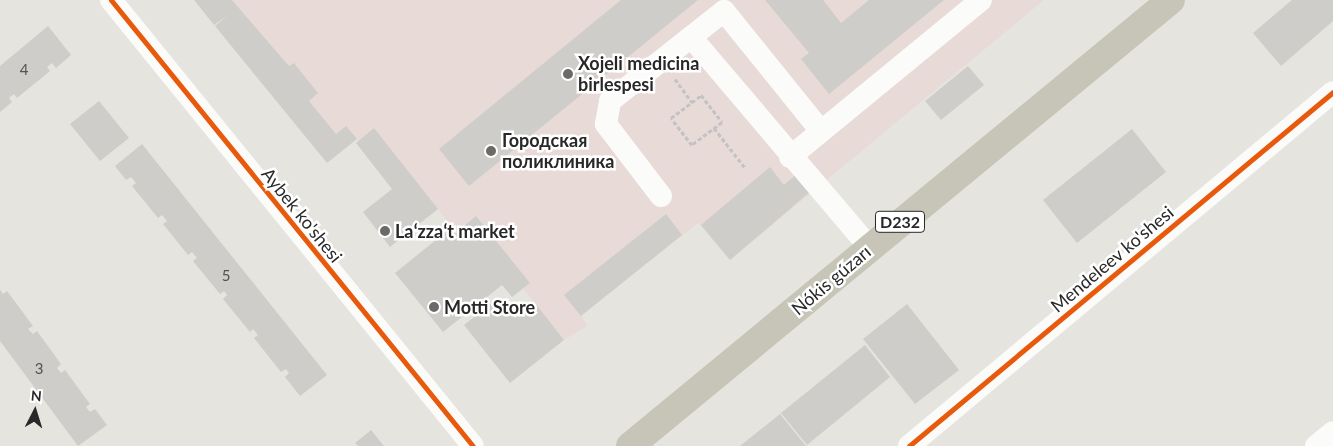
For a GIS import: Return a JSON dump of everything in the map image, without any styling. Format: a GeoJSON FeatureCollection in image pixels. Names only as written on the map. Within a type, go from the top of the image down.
{"type":"FeatureCollection","features":[{"type":"Feature","properties":{"kind":"main road","name":"Nókis gúzarı"},"geometry":{"type":"LineString","coordinates":[[630,446],[1171,0]]}},
{"type":"Feature","properties":{"kind":"street","name":"Aybek ko'shesi"},"geometry":{"type":"LineString","coordinates":[[111,0],[473,446]]}},
{"type":"Feature","properties":{"kind":"street"},"geometry":{"type":"LineString","coordinates":[[790,157],[981,0]]}},
{"type":"Feature","properties":{"kind":"street"},"geometry":{"type":"LineString","coordinates":[[661,196],[606,124],[610,101],[724,11],[821,131]]}},
{"type":"Feature","properties":{"kind":"street"},"geometry":{"type":"LineString","coordinates":[[691,37],[790,157],[869,248]]}},
{"type":"Feature","properties":{"kind":"street","name":"Mendeleev ko'shesi"},"geometry":{"type":"LineString","coordinates":[[909,446],[1333,92]]}},
{"type":"Feature","properties":{"kind":"street"},"geometry":{"type":"LineString","coordinates":[[1316,446],[1333,432]]}},
{"type":"Feature","properties":{"kind":"path"},"geometry":{"type":"LineString","coordinates":[[661,61],[692,102]]}},
{"type":"Feature","properties":{"kind":"path"},"geometry":{"type":"LineString","coordinates":[[701,95],[722,122],[714,128],[692,145],[671,118],[701,95]]}},
{"type":"Feature","properties":{"kind":"path"},"geometry":{"type":"LineString","coordinates":[[714,128],[746,169]]}},
{"type":"Feature","properties":{"kind":"shaded area"},"geometry":{"type":"Polygon","coordinates":[[[232,0],[1044,0],[730,260],[698,223],[581,315],[587,326],[564,340],[523,288],[530,283],[476,217],[456,233],[438,209],[358,141],[346,127],[336,134],[309,101],[318,93],[294,63],[289,66],[232,0]]]}},
{"type":"Feature","properties":{"kind":"building"},"geometry":{"type":"Polygon","coordinates":[[[194,0],[232,0],[289,66],[294,63],[318,93],[309,101],[336,134],[346,126],[357,139],[327,163],[215,26],[227,16],[214,25],[194,0]]]}},
{"type":"Feature","properties":{"kind":"building","name":"Xojeli medicina birlespesi"},"geometry":{"type":"Polygon","coordinates":[[[621,0],[698,0],[469,186],[439,149],[621,0]]]}},
{"type":"Feature","properties":{"kind":"building"},"geometry":{"type":"Polygon","coordinates":[[[765,0],[823,0],[841,23],[869,0],[944,0],[829,94],[801,59],[809,53],[765,0]]]}},
{"type":"Feature","properties":{"kind":"building"},"geometry":{"type":"Polygon","coordinates":[[[1292,0],[1333,0],[1333,21],[1281,66],[1253,33],[1292,0]]]}},
{"type":"Feature","properties":{"kind":"building"},"geometry":{"type":"Polygon","coordinates":[[[48,26],[71,55],[56,68],[52,63],[47,67],[50,71],[17,98],[14,94],[9,98],[12,102],[0,112],[0,66],[48,26]]]}},
{"type":"Feature","properties":{"kind":"building"},"geometry":{"type":"Polygon","coordinates":[[[968,66],[984,85],[941,120],[925,101],[968,66]]]}},
{"type":"Feature","properties":{"kind":"building"},"geometry":{"type":"Polygon","coordinates":[[[99,101],[129,138],[100,161],[70,124],[99,101]]]}},
{"type":"Feature","properties":{"kind":"building"},"geometry":{"type":"Polygon","coordinates":[[[374,128],[438,209],[390,247],[363,212],[392,189],[356,143],[374,128]]]}},
{"type":"Feature","properties":{"kind":"building"},"geometry":{"type":"Polygon","coordinates":[[[1132,129],[1166,172],[1077,243],[1043,200],[1132,129]]]}},
{"type":"Feature","properties":{"kind":"building"},"geometry":{"type":"Polygon","coordinates":[[[142,144],[327,375],[300,396],[285,377],[289,373],[286,369],[281,372],[254,338],[258,335],[253,329],[250,332],[223,299],[227,295],[224,291],[220,294],[193,261],[197,258],[192,252],[188,255],[163,224],[167,221],[162,215],[158,218],[132,186],[136,183],[131,177],[126,180],[115,166],[142,144]]]}},
{"type":"Feature","properties":{"kind":"building"},"geometry":{"type":"Polygon","coordinates":[[[770,167],[784,185],[798,173],[812,190],[730,260],[701,225],[770,167]]]}},
{"type":"Feature","properties":{"kind":"building"},"geometry":{"type":"Polygon","coordinates":[[[666,214],[682,235],[581,316],[564,295],[666,214]]]}},
{"type":"Feature","properties":{"kind":"building"},"geometry":{"type":"Polygon","coordinates":[[[476,216],[530,283],[512,297],[502,285],[443,332],[395,273],[447,231],[451,237],[476,216]]]}},
{"type":"Feature","properties":{"kind":"building"},"geometry":{"type":"Polygon","coordinates":[[[0,290],[3,294],[7,291],[33,326],[28,329],[33,334],[37,331],[61,364],[57,368],[61,373],[65,370],[90,404],[86,407],[90,412],[95,409],[107,425],[78,446],[0,341],[0,290]]]}},
{"type":"Feature","properties":{"kind":"building"},"geometry":{"type":"Polygon","coordinates":[[[498,298],[515,318],[535,303],[564,340],[510,383],[464,325],[498,298]]]}},
{"type":"Feature","properties":{"kind":"building"},"geometry":{"type":"Polygon","coordinates":[[[907,304],[959,370],[915,404],[863,339],[907,304]]]}},
{"type":"Feature","properties":{"kind":"building"},"geometry":{"type":"Polygon","coordinates":[[[865,345],[890,377],[807,445],[781,413],[865,345]]]}},
{"type":"Feature","properties":{"kind":"building"},"geometry":{"type":"Polygon","coordinates":[[[780,414],[806,446],[740,446],[780,414]]]}},
{"type":"Feature","properties":{"kind":"building"},"geometry":{"type":"Polygon","coordinates":[[[371,430],[384,446],[358,446],[355,443],[371,430]]]}},
{"type":"Feature","properties":{"kind":"cycle path"},"geometry":{"type":"LineString","coordinates":[[111,0],[473,446]]}},
{"type":"Feature","properties":{"kind":"cycle path"},"geometry":{"type":"LineString","coordinates":[[909,446],[1333,92]]}},
{"type":"Feature","properties":{"kind":"place","name":"Xojeli medicina birlespesi"},"geometry":{"type":"Point","coordinates":[568,74]}},
{"type":"Feature","properties":{"kind":"place","name":"Городская поликлиника"},"geometry":{"type":"Point","coordinates":[491,151]}},
{"type":"Feature","properties":{"kind":"place","name":"Laʻzzaʻt market"},"geometry":{"type":"Point","coordinates":[385,231]}},
{"type":"Feature","properties":{"kind":"place","name":"Motti Store"},"geometry":{"type":"Point","coordinates":[434,307]}}]}
